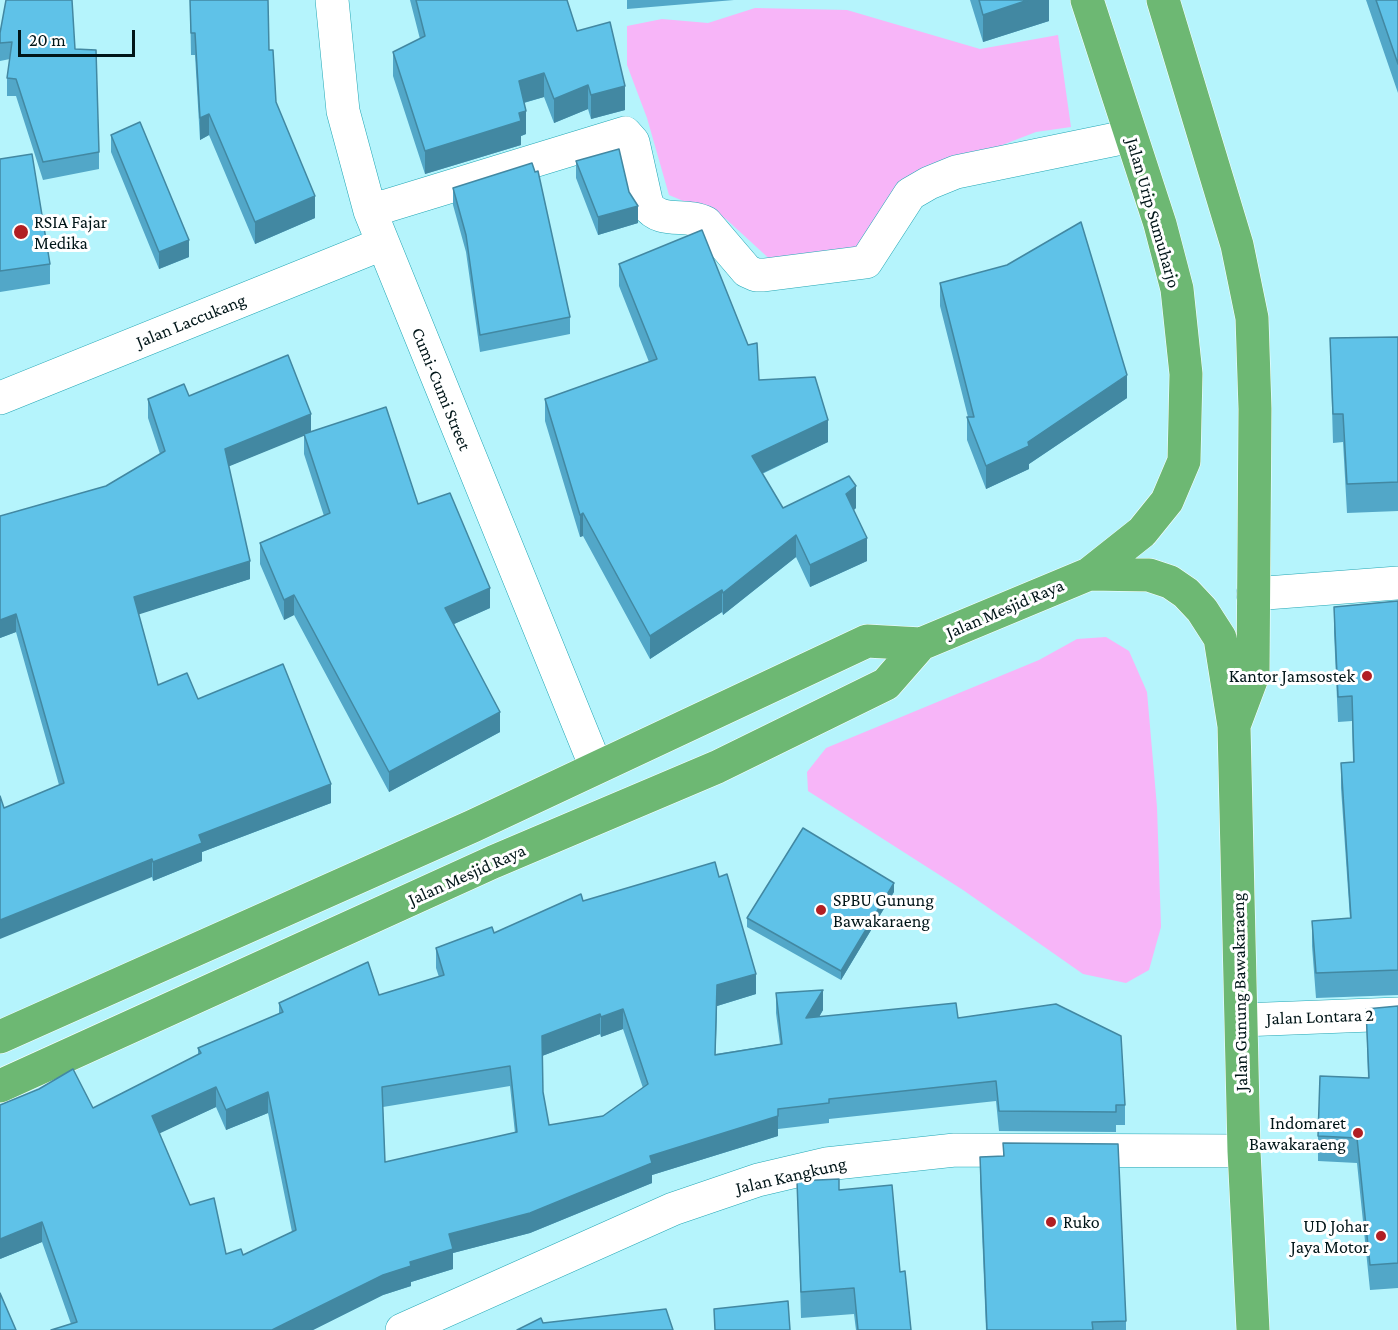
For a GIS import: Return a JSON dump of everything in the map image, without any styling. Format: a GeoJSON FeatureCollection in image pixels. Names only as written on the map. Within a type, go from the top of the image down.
{"type":"FeatureCollection","features":[{"type":"Feature","properties":{"kind":"highway","name":"Jalan Urip Sumuharjo"},"geometry":{"type":"LineString","coordinates":[[1087,0],[1177,289],[1186,374],[1184,461],[1167,501],[1142,532],[1089,574]]}},
{"type":"Feature","properties":{"kind":"highway"},"geometry":{"type":"LineString","coordinates":[[1163,0],[1237,245],[1252,318],[1255,409],[1253,594]]}},
{"type":"Feature","properties":{"kind":"highway","name":"Jalan Gunung Bawakaraeng"},"geometry":{"type":"LineString","coordinates":[[1089,574],[1149,575],[1170,582],[1186,593],[1220,638],[1234,726],[1244,1151],[1253,1330]]}},
{"type":"Feature","properties":{"kind":"highway","name":"Jalan Mesjid Raya"},"geometry":{"type":"LineString","coordinates":[[0,1037],[141,972],[473,826],[596,766],[867,642],[921,644],[1089,574]]}},
{"type":"Feature","properties":{"kind":"highway","name":"Jalan Gunung Bawakaraeng"},"geometry":{"type":"LineString","coordinates":[[1234,726],[1253,675],[1253,594]]}},
{"type":"Feature","properties":{"kind":"highway","name":"Jalan Mesjid Raya"},"geometry":{"type":"LineString","coordinates":[[0,1086],[494,862],[717,767],[886,684],[921,644]]}},
{"type":"Feature","properties":{"kind":"highway"},"geometry":{"type":"LineString","coordinates":[[473,826],[494,862]]}},
{"type":"Feature","properties":{"kind":"highway"},"geometry":{"type":"LineString","coordinates":[[141,972],[159,1012]]}},
{"type":"Feature","properties":{"kind":"street","name":"Cumi-Cumi Street"},"geometry":{"type":"LineString","coordinates":[[332,0],[343,111],[370,211],[596,766]]}},
{"type":"Feature","properties":{"kind":"street"},"geometry":{"type":"LineString","coordinates":[[370,211],[625,133],[633,142],[647,205],[653,213],[661,217],[698,218],[706,223],[747,271],[756,275],[764,275],[866,262],[910,194],[956,172],[1131,136]]}},
{"type":"Feature","properties":{"kind":"street","name":"Jalan Laccukang"},"geometry":{"type":"LineString","coordinates":[[0,398],[382,244]]}},
{"type":"Feature","properties":{"kind":"street"},"geometry":{"type":"LineString","coordinates":[[1253,594],[1398,583]]}},
{"type":"Feature","properties":{"kind":"street","name":"Jalan Lontara 2"},"geometry":{"type":"LineString","coordinates":[[1241,1020],[1398,1014]]}},
{"type":"Feature","properties":{"kind":"street","name":"Jalan Kangkung"},"geometry":{"type":"LineString","coordinates":[[402,1330],[673,1209],[758,1180],[826,1164],[955,1150],[1244,1151]]}},
{"type":"Feature","properties":{"kind":"shaded area"},"geometry":{"type":"Polygon","coordinates":[[[755,8],[847,10],[980,49],[1058,35],[1071,127],[1036,132],[966,159],[864,251],[775,264],[726,219],[669,195],[647,118],[627,65],[627,26],[662,19],[708,23],[755,8]]]}},
{"type":"Feature","properties":{"kind":"shaded area"},"geometry":{"type":"Polygon","coordinates":[[[1106,637],[1129,651],[1147,692],[1157,807],[1161,927],[1149,970],[1126,983],[1083,974],[963,890],[808,791],[807,772],[826,748],[1039,660],[1077,639],[1106,637]]]}},
{"type":"Feature","properties":{"kind":"building"},"geometry":{"type":"Polygon","coordinates":[[[6,0],[72,0],[75,49],[96,50],[99,152],[43,162],[16,79],[7,78],[12,42],[0,43],[6,0]]]}},
{"type":"Feature","properties":{"kind":"building"},"geometry":{"type":"Polygon","coordinates":[[[190,0],[268,0],[269,50],[273,50],[276,102],[315,196],[255,222],[209,114],[200,118],[195,33],[191,33],[190,0]]]}},
{"type":"Feature","properties":{"kind":"building"},"geometry":{"type":"Polygon","coordinates":[[[416,0],[567,0],[577,31],[610,22],[625,86],[591,95],[588,85],[554,99],[544,73],[519,81],[526,111],[519,113],[521,121],[425,151],[393,52],[425,36],[416,0]]]}},
{"type":"Feature","properties":{"kind":"building"},"geometry":{"type":"Polygon","coordinates":[[[979,0],[1028,0],[983,15],[979,0]]]}},
{"type":"Feature","properties":{"kind":"building"},"geometry":{"type":"Polygon","coordinates":[[[1376,0],[1398,0],[1398,64],[1376,0]]]}},
{"type":"Feature","properties":{"kind":"building"},"geometry":{"type":"Polygon","coordinates":[[[140,122],[189,240],[159,252],[111,135],[140,122]]]}},
{"type":"Feature","properties":{"kind":"building"},"geometry":{"type":"Polygon","coordinates":[[[619,149],[629,192],[638,206],[598,217],[576,161],[619,149]]]}},
{"type":"Feature","properties":{"kind":"building","name":"RSIA Fajar Medika"},"geometry":{"type":"Polygon","coordinates":[[[32,154],[50,264],[0,271],[0,159],[32,154]]]}},
{"type":"Feature","properties":{"kind":"building"},"geometry":{"type":"Polygon","coordinates":[[[532,163],[535,172],[538,171],[570,317],[480,335],[466,235],[453,188],[532,163]]]}},
{"type":"Feature","properties":{"kind":"building"},"geometry":{"type":"Polygon","coordinates":[[[1081,222],[1127,375],[1028,442],[1029,446],[986,466],[967,417],[974,417],[940,283],[1007,265],[1081,222]]]}},
{"type":"Feature","properties":{"kind":"building"},"geometry":{"type":"Polygon","coordinates":[[[702,230],[748,345],[757,343],[759,380],[815,377],[828,420],[752,456],[783,508],[849,476],[856,486],[846,494],[867,538],[810,565],[796,535],[723,593],[722,590],[650,636],[583,513],[580,515],[545,399],[657,359],[619,264],[702,230]]]}},
{"type":"Feature","properties":{"kind":"building"},"geometry":{"type":"Polygon","coordinates":[[[1398,337],[1398,482],[1347,484],[1343,414],[1333,414],[1330,338],[1398,337]]]}},
{"type":"Feature","properties":{"kind":"building"},"geometry":{"type":"Polygon","coordinates":[[[288,355],[311,414],[225,449],[250,561],[134,597],[158,685],[187,673],[198,699],[283,664],[331,784],[199,835],[202,843],[153,862],[152,859],[0,920],[0,796],[4,808],[64,783],[16,614],[0,620],[0,516],[106,486],[165,451],[148,399],[184,384],[189,396],[288,355]]]}},
{"type":"Feature","properties":{"kind":"building"},"geometry":{"type":"Polygon","coordinates":[[[386,407],[418,504],[450,493],[490,588],[445,608],[500,712],[389,772],[294,595],[284,600],[260,543],[330,513],[304,434],[386,407]]]}},
{"type":"Feature","properties":{"kind":"building"},"geometry":{"type":"Polygon","coordinates":[[[1398,601],[1398,970],[1316,973],[1312,921],[1351,918],[1341,763],[1354,762],[1352,696],[1338,697],[1334,607],[1398,601]]]}},
{"type":"Feature","properties":{"kind":"building","name":"SPBU Gunung Bawakaraeng"},"geometry":{"type":"Polygon","coordinates":[[[803,828],[894,883],[841,971],[747,918],[803,828]]]}},
{"type":"Feature","properties":{"kind":"building"},"geometry":{"type":"Polygon","coordinates":[[[715,862],[719,877],[727,874],[756,974],[717,985],[715,1055],[782,1044],[776,993],[823,990],[806,1018],[956,1003],[958,1018],[1056,1004],[1121,1036],[1125,1105],[1116,1105],[1116,1112],[999,1111],[996,1081],[829,1099],[829,1103],[778,1109],[778,1116],[650,1156],[652,1163],[530,1213],[449,1234],[453,1249],[410,1262],[411,1266],[383,1275],[272,1330],[51,1330],[77,1322],[42,1222],[0,1239],[0,1105],[39,1089],[73,1069],[93,1108],[201,1053],[198,1048],[283,1012],[279,1003],[368,962],[379,995],[444,975],[436,948],[492,927],[494,933],[581,894],[583,901],[715,862]],[[623,1009],[601,1017],[600,1014],[542,1036],[543,1092],[549,1125],[603,1116],[648,1084],[623,1009]],[[510,1066],[382,1087],[385,1162],[517,1132],[510,1066]],[[216,1087],[152,1116],[190,1205],[214,1198],[226,1254],[241,1249],[243,1255],[296,1230],[268,1092],[226,1110],[216,1087]]]}},
{"type":"Feature","properties":{"kind":"building"},"geometry":{"type":"Polygon","coordinates":[[[1398,1006],[1398,1263],[1370,1265],[1357,1138],[1318,1136],[1320,1076],[1369,1078],[1366,1009],[1398,1006]]]}},
{"type":"Feature","properties":{"kind":"building","name":"Ruko"},"geometry":{"type":"Polygon","coordinates":[[[1003,1143],[1118,1144],[1126,1321],[1092,1322],[1093,1330],[987,1330],[980,1157],[1004,1156],[1003,1143]]]}},
{"type":"Feature","properties":{"kind":"building"},"geometry":{"type":"Polygon","coordinates":[[[839,1179],[839,1190],[892,1185],[900,1272],[905,1271],[911,1330],[858,1330],[854,1288],[801,1292],[797,1181],[839,1179]]]}},
{"type":"Feature","properties":{"kind":"building"},"geometry":{"type":"Polygon","coordinates":[[[0,1293],[16,1330],[0,1330],[0,1293]]]}},
{"type":"Feature","properties":{"kind":"building"},"geometry":{"type":"Polygon","coordinates":[[[788,1301],[790,1330],[715,1330],[714,1309],[788,1301]]]}},
{"type":"Feature","properties":{"kind":"building"},"geometry":{"type":"Polygon","coordinates":[[[666,1309],[673,1330],[517,1330],[541,1318],[543,1323],[666,1309]]]}},
{"type":"Feature","properties":{"kind":"place","name":"RSIA Fajar Medika"},"geometry":{"type":"Point","coordinates":[21,232]}},
{"type":"Feature","properties":{"kind":"place","name":"Kantor Jamsostek"},"geometry":{"type":"Point","coordinates":[1367,676]}},
{"type":"Feature","properties":{"kind":"place","name":"SPBU Gunung Bawakaraeng"},"geometry":{"type":"Point","coordinates":[821,910]}},
{"type":"Feature","properties":{"kind":"place","name":"Indomaret Bawakaraeng"},"geometry":{"type":"Point","coordinates":[1358,1133]}},
{"type":"Feature","properties":{"kind":"place","name":"Ruko"},"geometry":{"type":"Point","coordinates":[1051,1222]}},
{"type":"Feature","properties":{"kind":"place","name":"UD Johar Jaya Motor"},"geometry":{"type":"Point","coordinates":[1381,1236]}}]}
